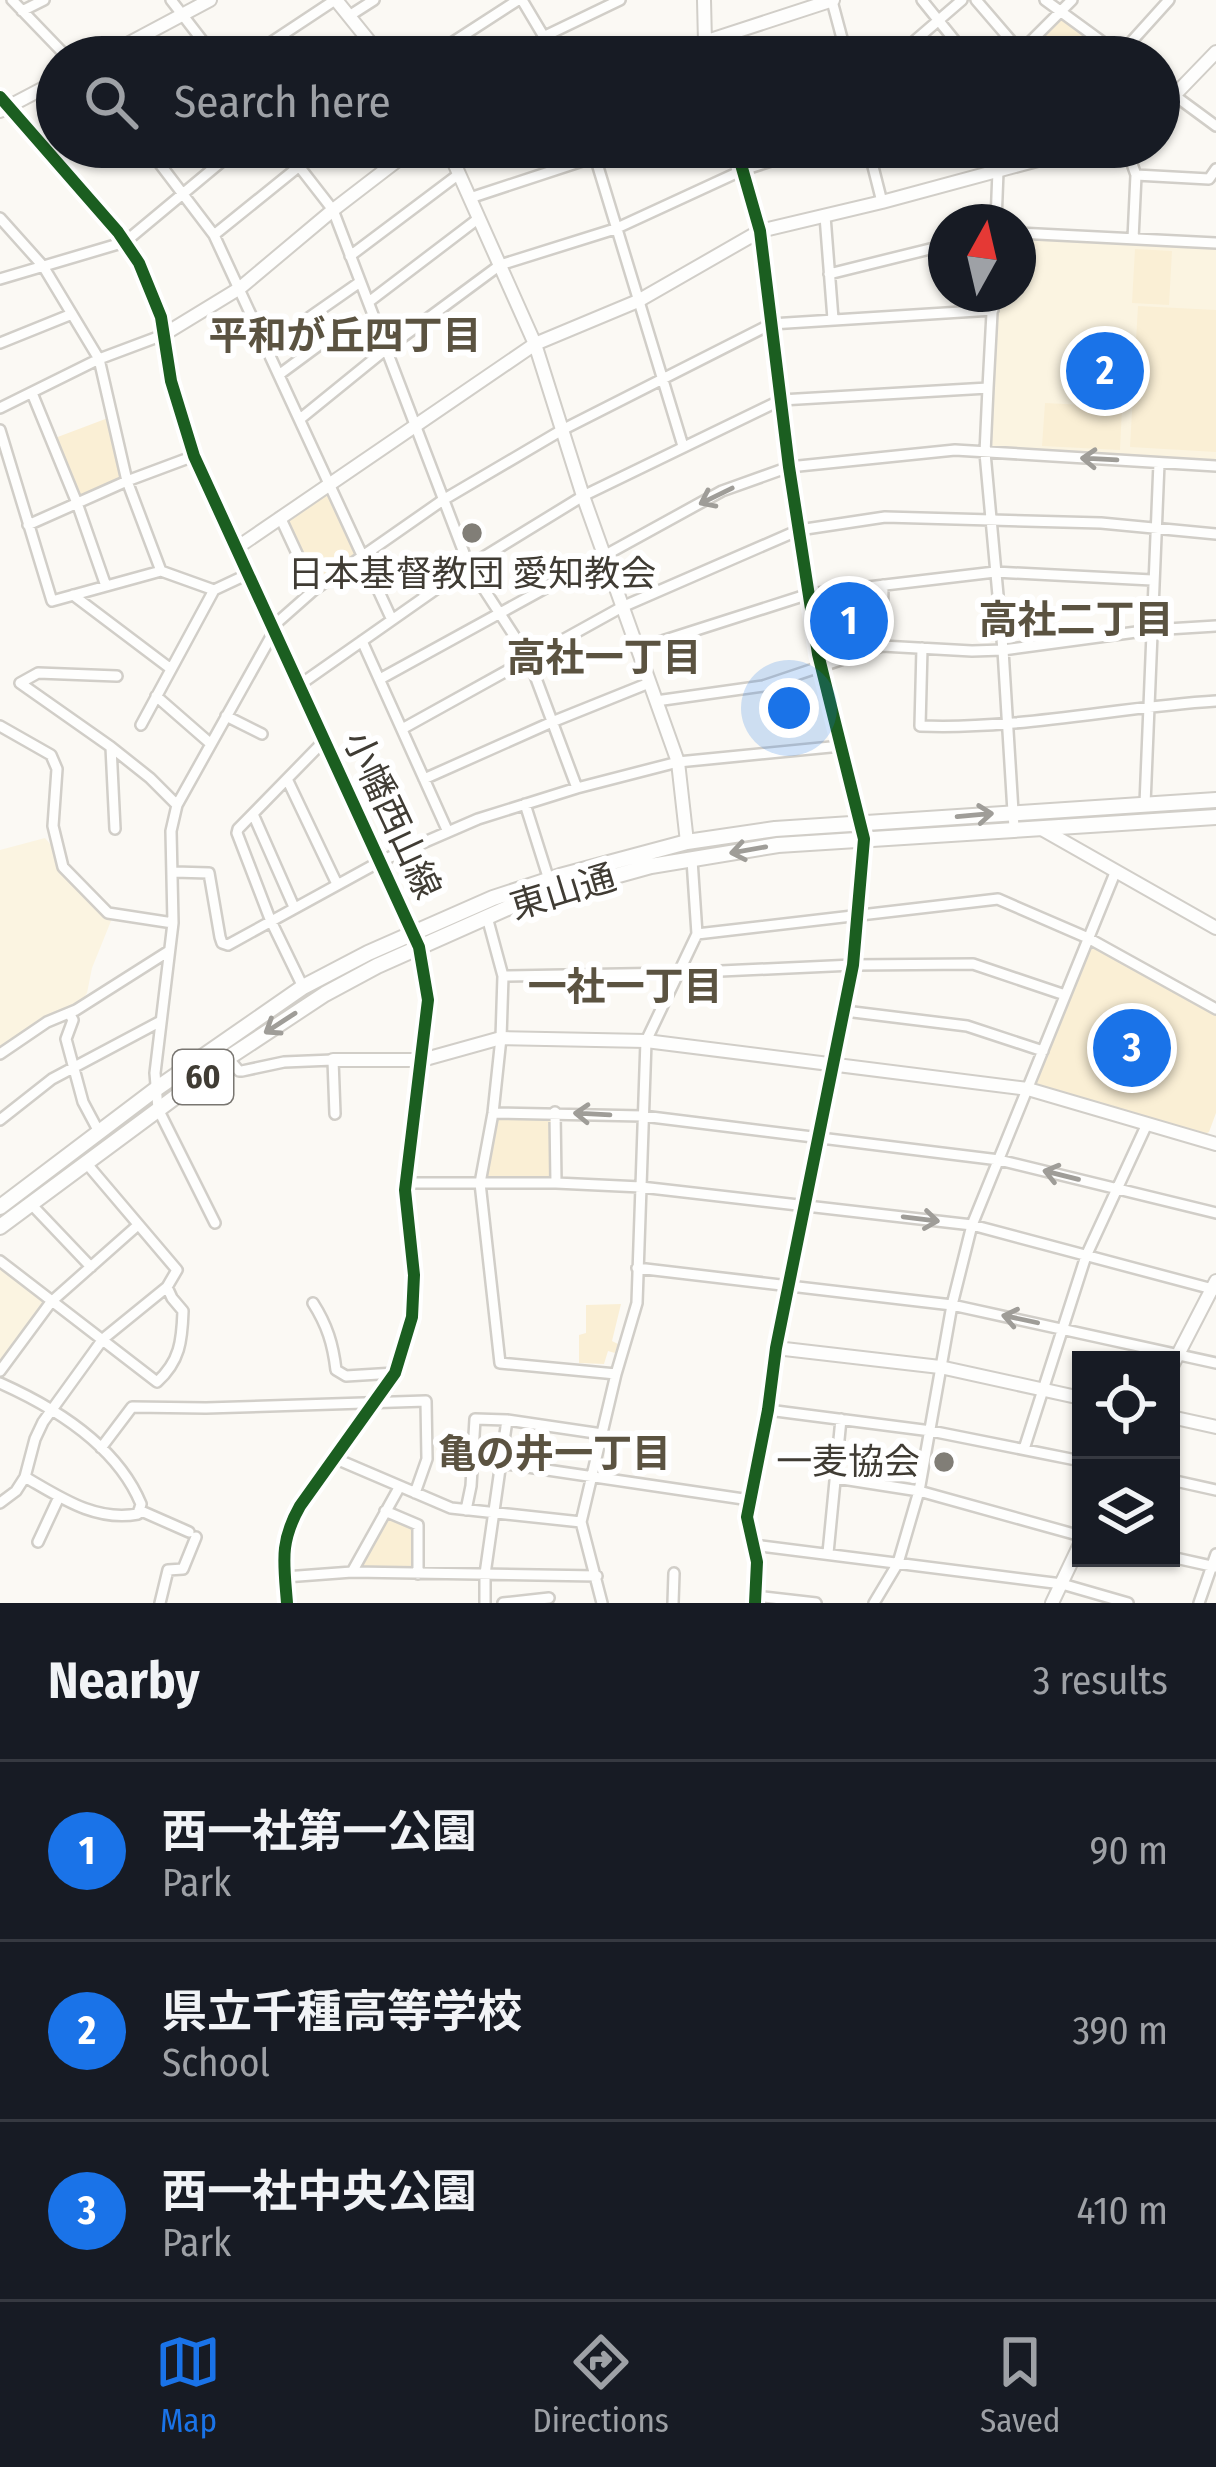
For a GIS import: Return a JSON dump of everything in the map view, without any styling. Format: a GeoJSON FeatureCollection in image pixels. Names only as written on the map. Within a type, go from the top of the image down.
{"type":"FeatureCollection","features":[{"type":"Feature","properties":{"kind":"main road","name":"東山通"},"geometry":{"type":"LineString","coordinates":[[2,1201],[303,987],[416,939],[521,902],[651,866],[861,832],[1216,800]]}},
{"type":"Feature","properties":{"kind":"main road","name":"東山通"},"geometry":{"type":"LineString","coordinates":[[1014,820],[1038,826],[1216,817]]}},
{"type":"Feature","properties":{"kind":"main road","name":"東山通"},"geometry":{"type":"LineString","coordinates":[[0,1227],[228,1058],[416,939],[494,898],[687,842],[775,829],[861,832]]}},
{"type":"Feature","properties":{"kind":"street"},"geometry":{"type":"LineString","coordinates":[[12,0],[46,36]]}},
{"type":"Feature","properties":{"kind":"street"},"geometry":{"type":"LineString","coordinates":[[22,11],[44,0]]}},
{"type":"Feature","properties":{"kind":"street"},"geometry":{"type":"LineString","coordinates":[[171,0],[198,36]]}},
{"type":"Feature","properties":{"kind":"street"},"geometry":{"type":"LineString","coordinates":[[141,36],[210,0]]}},
{"type":"Feature","properties":{"kind":"street"},"geometry":{"type":"LineString","coordinates":[[282,36],[336,0],[365,36]]}},
{"type":"Feature","properties":{"kind":"street"},"geometry":{"type":"LineString","coordinates":[[349,16],[374,0]]}},
{"type":"Feature","properties":{"kind":"street"},"geometry":{"type":"LineString","coordinates":[[463,36],[520,0],[543,36]]}},
{"type":"Feature","properties":{"kind":"street"},"geometry":{"type":"LineString","coordinates":[[548,36],[620,0]]}},
{"type":"Feature","properties":{"kind":"street"},"geometry":{"type":"LineString","coordinates":[[704,0],[706,36]]}},
{"type":"Feature","properties":{"kind":"street"},"geometry":{"type":"LineString","coordinates":[[742,36],[832,0],[841,36]]}},
{"type":"Feature","properties":{"kind":"street"},"geometry":{"type":"LineString","coordinates":[[922,0],[951,36]]}},
{"type":"Feature","properties":{"kind":"street"},"geometry":{"type":"LineString","coordinates":[[919,36],[962,0]]}},
{"type":"Feature","properties":{"kind":"street"},"geometry":{"type":"LineString","coordinates":[[976,0],[1005,36]]}},
{"type":"Feature","properties":{"kind":"street"},"geometry":{"type":"LineString","coordinates":[[1045,0],[1092,36]]}},
{"type":"Feature","properties":{"kind":"street"},"geometry":{"type":"LineString","coordinates":[[1038,36],[1072,0]]}},
{"type":"Feature","properties":{"kind":"street"},"geometry":{"type":"LineString","coordinates":[[1136,36],[1169,0]]}},
{"type":"Feature","properties":{"kind":"street"},"geometry":{"type":"LineString","coordinates":[[1180,91],[1216,52]]}},
{"type":"Feature","properties":{"kind":"street"},"geometry":{"type":"LineString","coordinates":[[3,105],[36,90]]}},
{"type":"Feature","properties":{"kind":"street"},"geometry":{"type":"LineString","coordinates":[[1180,100],[1216,125]]}},
{"type":"Feature","properties":{"kind":"street","name":"小幡西山線"},"geometry":{"type":"LineString","coordinates":[[3,105],[36,142]]}},
{"type":"Feature","properties":{"kind":"street","name":"小幡西山線"},"geometry":{"type":"LineString","coordinates":[[59,168],[139,263],[158,308],[171,381],[194,456],[416,939],[428,1000],[405,1183],[415,1293],[412,1317],[394,1373],[290,1524],[282,1560],[287,1603]]}},
{"type":"Feature","properties":{"kind":"street"},"geometry":{"type":"LineString","coordinates":[[163,168],[214,235],[392,620]]}},
{"type":"Feature","properties":{"kind":"street"},"geometry":{"type":"LineString","coordinates":[[0,279],[125,242],[213,168]]}},
{"type":"Feature","properties":{"kind":"street"},"geometry":{"type":"LineString","coordinates":[[214,235],[298,168]]}},
{"type":"Feature","properties":{"kind":"street"},"geometry":{"type":"LineString","coordinates":[[300,168],[333,210],[470,566],[528,658],[577,788]]}},
{"type":"Feature","properties":{"kind":"street"},"geometry":{"type":"LineString","coordinates":[[0,408],[99,359],[163,334],[240,288],[388,168]]}},
{"type":"Feature","properties":{"kind":"street"},"geometry":{"type":"LineString","coordinates":[[456,168],[535,344],[583,496],[678,762],[687,842]]}},
{"type":"Feature","properties":{"kind":"street"},"geometry":{"type":"LineString","coordinates":[[470,198],[551,168]]}},
{"type":"Feature","properties":{"kind":"street"},"geometry":{"type":"LineString","coordinates":[[598,168],[683,446]]}},
{"type":"Feature","properties":{"kind":"street"},"geometry":{"type":"LineString","coordinates":[[300,419],[500,265],[615,229],[749,168]]}},
{"type":"Feature","properties":{"kind":"street"},"geometry":{"type":"LineString","coordinates":[[874,168],[883,202]]}},
{"type":"Feature","properties":{"kind":"street"},"geometry":{"type":"LineString","coordinates":[[997,204],[998,168]]}},
{"type":"Feature","properties":{"kind":"street"},"geometry":{"type":"LineString","coordinates":[[235,549],[535,344],[638,301],[760,231],[1009,168]]}},
{"type":"Feature","properties":{"kind":"street"},"geometry":{"type":"LineString","coordinates":[[1133,239],[1134,168]]}},
{"type":"Feature","properties":{"kind":"street"},"geometry":{"type":"LineString","coordinates":[[743,170],[760,231],[789,466],[821,666],[861,832],[853,965],[747,1517],[757,1562],[755,1599],[816,1603]]}},
{"type":"Feature","properties":{"kind":"street"},"geometry":{"type":"LineString","coordinates":[[1136,175],[1209,179],[1216,170]]}},
{"type":"Feature","properties":{"kind":"street"},"geometry":{"type":"LineString","coordinates":[[350,256],[459,174]]}},
{"type":"Feature","properties":{"kind":"street"},"geometry":{"type":"LineString","coordinates":[[825,216],[833,319]]}},
{"type":"Feature","properties":{"kind":"street"},"geometry":{"type":"LineString","coordinates":[[0,218],[43,266],[99,359],[127,481],[161,571]]}},
{"type":"Feature","properties":{"kind":"street"},"geometry":{"type":"LineString","coordinates":[[370,301],[479,218]]}},
{"type":"Feature","properties":{"kind":"street"},"geometry":{"type":"LineString","coordinates":[[1036,234],[1216,243]]}},
{"type":"Feature","properties":{"kind":"street"},"geometry":{"type":"LineString","coordinates":[[830,274],[928,250]]}},
{"type":"Feature","properties":{"kind":"street"},"geometry":{"type":"LineString","coordinates":[[267,347],[360,282]]}},
{"type":"Feature","properties":{"kind":"street"},"geometry":{"type":"LineString","coordinates":[[215,1223],[158,1109],[161,1021],[173,923],[171,831],[177,806],[272,630],[314,590],[443,500],[562,430],[771,324],[957,312]]}},
{"type":"Feature","properties":{"kind":"street"},"geometry":{"type":"LineString","coordinates":[[993,312],[985,453],[1014,820]]}},
{"type":"Feature","properties":{"kind":"street"},"geometry":{"type":"LineString","coordinates":[[0,343],[72,314]]}},
{"type":"Feature","properties":{"kind":"street"},"geometry":{"type":"LineString","coordinates":[[280,374],[322,343],[306,320]]}},
{"type":"Feature","properties":{"kind":"street"},"geometry":{"type":"LineString","coordinates":[[298,686],[470,566],[583,496],[781,400],[988,388]]}},
{"type":"Feature","properties":{"kind":"street"},"geometry":{"type":"LineString","coordinates":[[32,393],[106,586]]}},
{"type":"Feature","properties":{"kind":"street"},"geometry":{"type":"LineString","coordinates":[[0,430],[52,601],[161,571],[214,590]]}},
{"type":"Feature","properties":{"kind":"street"},"geometry":{"type":"LineString","coordinates":[[380,680],[722,491],[789,466],[955,450],[1216,466]]}},
{"type":"Feature","properties":{"kind":"street"},"geometry":{"type":"LineString","coordinates":[[28,525],[194,456]]}},
{"type":"Feature","properties":{"kind":"street"},"geometry":{"type":"LineString","coordinates":[[1145,803],[1159,463]]}},
{"type":"Feature","properties":{"kind":"street"},"geometry":{"type":"LineString","coordinates":[[280,517],[314,590]]}},
{"type":"Feature","properties":{"kind":"street"},"geometry":{"type":"LineString","coordinates":[[402,729],[622,607],[799,530],[885,517],[1101,524],[1216,535]]}},
{"type":"Feature","properties":{"kind":"street"},"geometry":{"type":"LineString","coordinates":[[637,649],[809,595],[994,572],[1152,580]]}},
{"type":"Feature","properties":{"kind":"street"},"geometry":{"type":"LineString","coordinates":[[141,725],[214,590],[246,575]]}},
{"type":"Feature","properties":{"kind":"street"},"geometry":{"type":"LineString","coordinates":[[882,646],[883,586]]}},
{"type":"Feature","properties":{"kind":"street"},"geometry":{"type":"LineString","coordinates":[[73,595],[170,669]]}},
{"type":"Feature","properties":{"kind":"street"},"geometry":{"type":"LineString","coordinates":[[656,701],[763,686],[882,646],[1003,650],[1216,626]]}},
{"type":"Feature","properties":{"kind":"street"},"geometry":{"type":"LineString","coordinates":[[362,641],[448,832]]}},
{"type":"Feature","properties":{"kind":"street"},"geometry":{"type":"LineString","coordinates":[[922,648],[920,726],[1007,723],[1216,701]]}},
{"type":"Feature","properties":{"kind":"street"},"geometry":{"type":"LineString","coordinates":[[117,676],[38,673],[20,683],[111,747],[177,806]]}},
{"type":"Feature","properties":{"kind":"street"},"geometry":{"type":"LineString","coordinates":[[424,779],[649,683]]}},
{"type":"Feature","properties":{"kind":"street"},"geometry":{"type":"LineString","coordinates":[[157,696],[211,744]]}},
{"type":"Feature","properties":{"kind":"street"},"geometry":{"type":"LineString","coordinates":[[226,716],[262,734]]}},
{"type":"Feature","properties":{"kind":"street"},"geometry":{"type":"LineString","coordinates":[[0,726],[51,755],[57,769],[53,826],[62,867],[108,913],[173,923]]}},
{"type":"Feature","properties":{"kind":"street"},"geometry":{"type":"LineString","coordinates":[[303,987],[270,920],[237,833],[324,741]]}},
{"type":"Feature","properties":{"kind":"street"},"geometry":{"type":"LineString","coordinates":[[173,872],[209,873],[222,943],[233,943],[381,861],[525,804],[678,762],[841,746]]}},
{"type":"Feature","properties":{"kind":"street"},"geometry":{"type":"LineString","coordinates":[[111,747],[115,830]]}},
{"type":"Feature","properties":{"kind":"street"},"geometry":{"type":"LineString","coordinates":[[286,779],[337,884]]}},
{"type":"Feature","properties":{"kind":"street"},"geometry":{"type":"LineString","coordinates":[[525,804],[548,880]]}},
{"type":"Feature","properties":{"kind":"street"},"geometry":{"type":"LineString","coordinates":[[253,814],[294,907]]}},
{"type":"Feature","properties":{"kind":"street"},"geometry":{"type":"LineString","coordinates":[[1038,826],[1216,928]]}},
{"type":"Feature","properties":{"kind":"street"},"geometry":{"type":"LineString","coordinates":[[602,1603],[581,1522],[637,1303],[646,1041],[697,934],[692,860]]}},
{"type":"Feature","properties":{"kind":"street"},"geometry":{"type":"LineString","coordinates":[[874,1603],[898,1563],[919,1491],[952,1305],[972,1225],[1115,873]]}},
{"type":"Feature","properties":{"kind":"street"},"geometry":{"type":"LineString","coordinates":[[697,934],[998,899],[1088,938],[1216,1009]]}},
{"type":"Feature","properties":{"kind":"street"},"geometry":{"type":"LineString","coordinates":[[487,917],[502,976],[501,1038],[480,1184],[500,1363],[616,1374]]}},
{"type":"Feature","properties":{"kind":"street"},"geometry":{"type":"LineString","coordinates":[[0,1054],[170,951]]}},
{"type":"Feature","properties":{"kind":"street"},"geometry":{"type":"LineString","coordinates":[[502,976],[974,964],[1064,995]]}},
{"type":"Feature","properties":{"kind":"street"},"geometry":{"type":"LineString","coordinates":[[845,1011],[967,1026],[1043,1051]]}},
{"type":"Feature","properties":{"kind":"street"},"geometry":{"type":"LineString","coordinates":[[69,1012],[73,1019],[66,1039],[83,1102],[99,1132]]}},
{"type":"Feature","properties":{"kind":"street"},"geometry":{"type":"LineString","coordinates":[[0,1120],[34,1091],[161,1021]]}},
{"type":"Feature","properties":{"kind":"street"},"geometry":{"type":"LineString","coordinates":[[228,1058],[242,1071],[284,1062],[422,1060],[501,1038],[646,1041],[1028,1089],[1214,1138]]}},
{"type":"Feature","properties":{"kind":"street"},"geometry":{"type":"LineString","coordinates":[[333,1060],[334,1114]]}},
{"type":"Feature","properties":{"kind":"street"},"geometry":{"type":"LineString","coordinates":[[555,1112],[556,1184]]}},
{"type":"Feature","properties":{"kind":"street"},"geometry":{"type":"LineString","coordinates":[[493,1113],[643,1116],[999,1160],[1216,1213]]}},
{"type":"Feature","properties":{"kind":"street"},"geometry":{"type":"LineString","coordinates":[[1024,1450],[1086,1256],[1148,1124]]}},
{"type":"Feature","properties":{"kind":"street"},"geometry":{"type":"LineString","coordinates":[[0,1503],[25,1477],[35,1439],[103,1339],[167,1287],[177,1270],[87,1164]]}},
{"type":"Feature","properties":{"kind":"street"},"geometry":{"type":"LineString","coordinates":[[405,1183],[641,1187],[972,1225],[1214,1287],[1180,1351]]}},
{"type":"Feature","properties":{"kind":"street"},"geometry":{"type":"LineString","coordinates":[[31,1204],[92,1267]]}},
{"type":"Feature","properties":{"kind":"street"},"geometry":{"type":"LineString","coordinates":[[0,1371],[51,1302],[138,1225]]}},
{"type":"Feature","properties":{"kind":"street"},"geometry":{"type":"LineString","coordinates":[[0,1261],[157,1382],[182,1349],[183,1311],[167,1287]]}},
{"type":"Feature","properties":{"kind":"street"},"geometry":{"type":"LineString","coordinates":[[637,1268],[952,1305],[1165,1351]]}},
{"type":"Feature","properties":{"kind":"street"},"geometry":{"type":"LineString","coordinates":[[314,1303],[332,1340],[336,1370],[346,1376],[394,1373]]}},
{"type":"Feature","properties":{"kind":"street"},"geometry":{"type":"LineString","coordinates":[[776,1348],[940,1366],[1072,1396]]}},
{"type":"Feature","properties":{"kind":"street"},"geometry":{"type":"LineString","coordinates":[[1180,1354],[1216,1363]]}},
{"type":"Feature","properties":{"kind":"street"},"geometry":{"type":"LineString","coordinates":[[0,1382],[88,1434],[142,1504],[138,1514],[100,1514],[25,1477]]}},
{"type":"Feature","properties":{"kind":"street"},"geometry":{"type":"LineString","coordinates":[[101,1448],[132,1407],[426,1401],[427,1459],[416,1493]]}},
{"type":"Feature","properties":{"kind":"street"},"geometry":{"type":"LineString","coordinates":[[768,1410],[931,1431],[1072,1459]]}},
{"type":"Feature","properties":{"kind":"street"},"geometry":{"type":"LineString","coordinates":[[466,1510],[475,1419],[602,1434]]}},
{"type":"Feature","properties":{"kind":"street"},"geometry":{"type":"LineString","coordinates":[[828,1553],[841,1419]]}},
{"type":"Feature","properties":{"kind":"street"},"geometry":{"type":"LineString","coordinates":[[482,1603],[507,1420]]}},
{"type":"Feature","properties":{"kind":"street"},"geometry":{"type":"LineString","coordinates":[[1180,1420],[1216,1427]]}},
{"type":"Feature","properties":{"kind":"street"},"geometry":{"type":"LineString","coordinates":[[334,1458],[451,1508],[581,1522]]}},
{"type":"Feature","properties":{"kind":"street"},"geometry":{"type":"LineString","coordinates":[[500,1463],[750,1500]]}},
{"type":"Feature","properties":{"kind":"street"},"geometry":{"type":"LineString","coordinates":[[836,1478],[919,1491],[1072,1536]]}},
{"type":"Feature","properties":{"kind":"street"},"geometry":{"type":"LineString","coordinates":[[1180,1482],[1216,1490]]}},
{"type":"Feature","properties":{"kind":"street"},"geometry":{"type":"LineString","coordinates":[[352,1572],[400,1486]]}},
{"type":"Feature","properties":{"kind":"street"},"geometry":{"type":"LineString","coordinates":[[38,1542],[59,1497]]}},
{"type":"Feature","properties":{"kind":"street"},"geometry":{"type":"LineString","coordinates":[[140,1510],[192,1534],[183,1569],[168,1570],[160,1603]]}},
{"type":"Feature","properties":{"kind":"street"},"geometry":{"type":"LineString","coordinates":[[386,1511],[418,1525],[418,1574]]}},
{"type":"Feature","properties":{"kind":"street"},"geometry":{"type":"LineString","coordinates":[[753,1545],[1062,1583],[1128,1603]]}},
{"type":"Feature","properties":{"kind":"street"},"geometry":{"type":"LineString","coordinates":[[1199,1603],[1216,1554]]}},
{"type":"Feature","properties":{"kind":"street"},"geometry":{"type":"LineString","coordinates":[[1180,1559],[1214,1567]]}},
{"type":"Feature","properties":{"kind":"street"},"geometry":{"type":"LineString","coordinates":[[1052,1603],[1072,1560]]}},
{"type":"Feature","properties":{"kind":"street"},"geometry":{"type":"LineString","coordinates":[[285,1577],[352,1572],[597,1576]]}},
{"type":"Feature","properties":{"kind":"street"},"geometry":{"type":"LineString","coordinates":[[674,1574],[674,1603]]}},
{"type":"Feature","properties":{"kind":"street"},"geometry":{"type":"LineString","coordinates":[[503,1603],[550,1600],[545,1576]]}},
{"type":"Feature","properties":{"kind":"shaded area"},"geometry":{"type":"Polygon","coordinates":[[[1061,16],[1088,36],[1043,36],[1061,16]]]}},
{"type":"Feature","properties":{"kind":"shaded area"},"geometry":{"type":"Polygon","coordinates":[[[1036,239],[1216,245],[1216,462],[990,449],[996,312],[1036,312],[1036,239]]]}},
{"type":"Feature","properties":{"kind":"shaded area"},"geometry":{"type":"Polygon","coordinates":[[[1135,249],[1172,251],[1169,305],[1132,303],[1135,249]]]}},
{"type":"Feature","properties":{"kind":"shaded area"},"geometry":{"type":"Polygon","coordinates":[[[1138,306],[1216,310],[1216,452],[1130,447],[1138,306]]]}},
{"type":"Feature","properties":{"kind":"shaded area"},"geometry":{"type":"Polygon","coordinates":[[[1045,403],[1122,407],[1120,450],[1042,446],[1045,403]]]}},
{"type":"Feature","properties":{"kind":"shaded area"},"geometry":{"type":"Polygon","coordinates":[[[108,418],[122,478],[80,496],[55,438],[108,418]]]}},
{"type":"Feature","properties":{"kind":"shaded area"},"geometry":{"type":"Polygon","coordinates":[[[329,493],[356,553],[317,586],[288,519],[329,493]]]}},
{"type":"Feature","properties":{"kind":"shaded area"},"geometry":{"type":"Polygon","coordinates":[[[878,589],[879,640],[832,654],[824,648],[819,596],[878,589]]]}},
{"type":"Feature","properties":{"kind":"shaded area"},"geometry":{"type":"Polygon","coordinates":[[[45,838],[60,867],[113,916],[80,1003],[52,1014],[0,1050],[0,850],[45,838]]]}},
{"type":"Feature","properties":{"kind":"shaded area"},"geometry":{"type":"Polygon","coordinates":[[[1094,945],[1216,1012],[1216,1113],[1209,1132],[1035,1086],[1088,948],[1094,945]]]}},
{"type":"Feature","properties":{"kind":"shaded area"},"geometry":{"type":"Polygon","coordinates":[[[494,1116],[553,1118],[550,1181],[485,1180],[494,1116]]]}},
{"type":"Feature","properties":{"kind":"shaded area"},"geometry":{"type":"Polygon","coordinates":[[[0,1265],[41,1299],[43,1306],[0,1363],[0,1265]]]}},
{"type":"Feature","properties":{"kind":"shaded area"},"geometry":{"type":"Polygon","coordinates":[[[621,1304],[612,1341],[618,1344],[615,1353],[608,1351],[604,1364],[579,1363],[586,1305],[621,1304]]]}},
{"type":"Feature","properties":{"kind":"shaded area"},"geometry":{"type":"Polygon","coordinates":[[[385,1517],[417,1528],[420,1568],[358,1567],[385,1517]]]}},
{"type":"Feature","properties":{"kind":"cycle path"},"geometry":{"type":"LineString","coordinates":[[0,97],[36,138]]}},
{"type":"Feature","properties":{"kind":"cycle path"},"geometry":{"type":"LineString","coordinates":[[62,168],[139,263],[161,317],[171,381],[194,456],[419,947],[428,1000],[405,1190],[414,1275],[412,1317],[395,1373],[293,1519],[284,1553],[287,1603]]}},
{"type":"Feature","properties":{"kind":"cycle path"},"geometry":{"type":"LineString","coordinates":[[742,168],[760,231],[818,654],[864,839],[853,965],[747,1517],[757,1562],[755,1603]]}},
{"type":"Feature","properties":{"kind":"place","name":"県立千種高等学校"},"geometry":{"type":"Point","coordinates":[1105,371]}},
{"type":"Feature","properties":{"kind":"place","name":"日本基督教団 愛知教会"},"geometry":{"type":"Point","coordinates":[472,533]}},
{"type":"Feature","properties":{"kind":"place","name":"西一社第一公園"},"geometry":{"type":"Point","coordinates":[849,621]}},
{"type":"Feature","properties":{"kind":"place","name":"西一社中央公園"},"geometry":{"type":"Point","coordinates":[1132,1048]}},
{"type":"Feature","properties":{"kind":"place","name":"一麦協会"},"geometry":{"type":"Point","coordinates":[944,1462]}},
{"type":"Feature","properties":{"kind":"district","name":"平和が丘四丁目"},"geometry":{"type":"Point","coordinates":[345,336]}},
{"type":"Feature","properties":{"kind":"district","name":"高社二丁目"},"geometry":{"type":"Point","coordinates":[1076,620]}},
{"type":"Feature","properties":{"kind":"district","name":"高社一丁目"},"geometry":{"type":"Point","coordinates":[604,658]}},
{"type":"Feature","properties":{"kind":"district","name":"一社一丁目"},"geometry":{"type":"Point","coordinates":[625,987]}},
{"type":"Feature","properties":{"kind":"district","name":"亀の井一丁目"},"geometry":{"type":"Point","coordinates":[554,1454]}}]}
